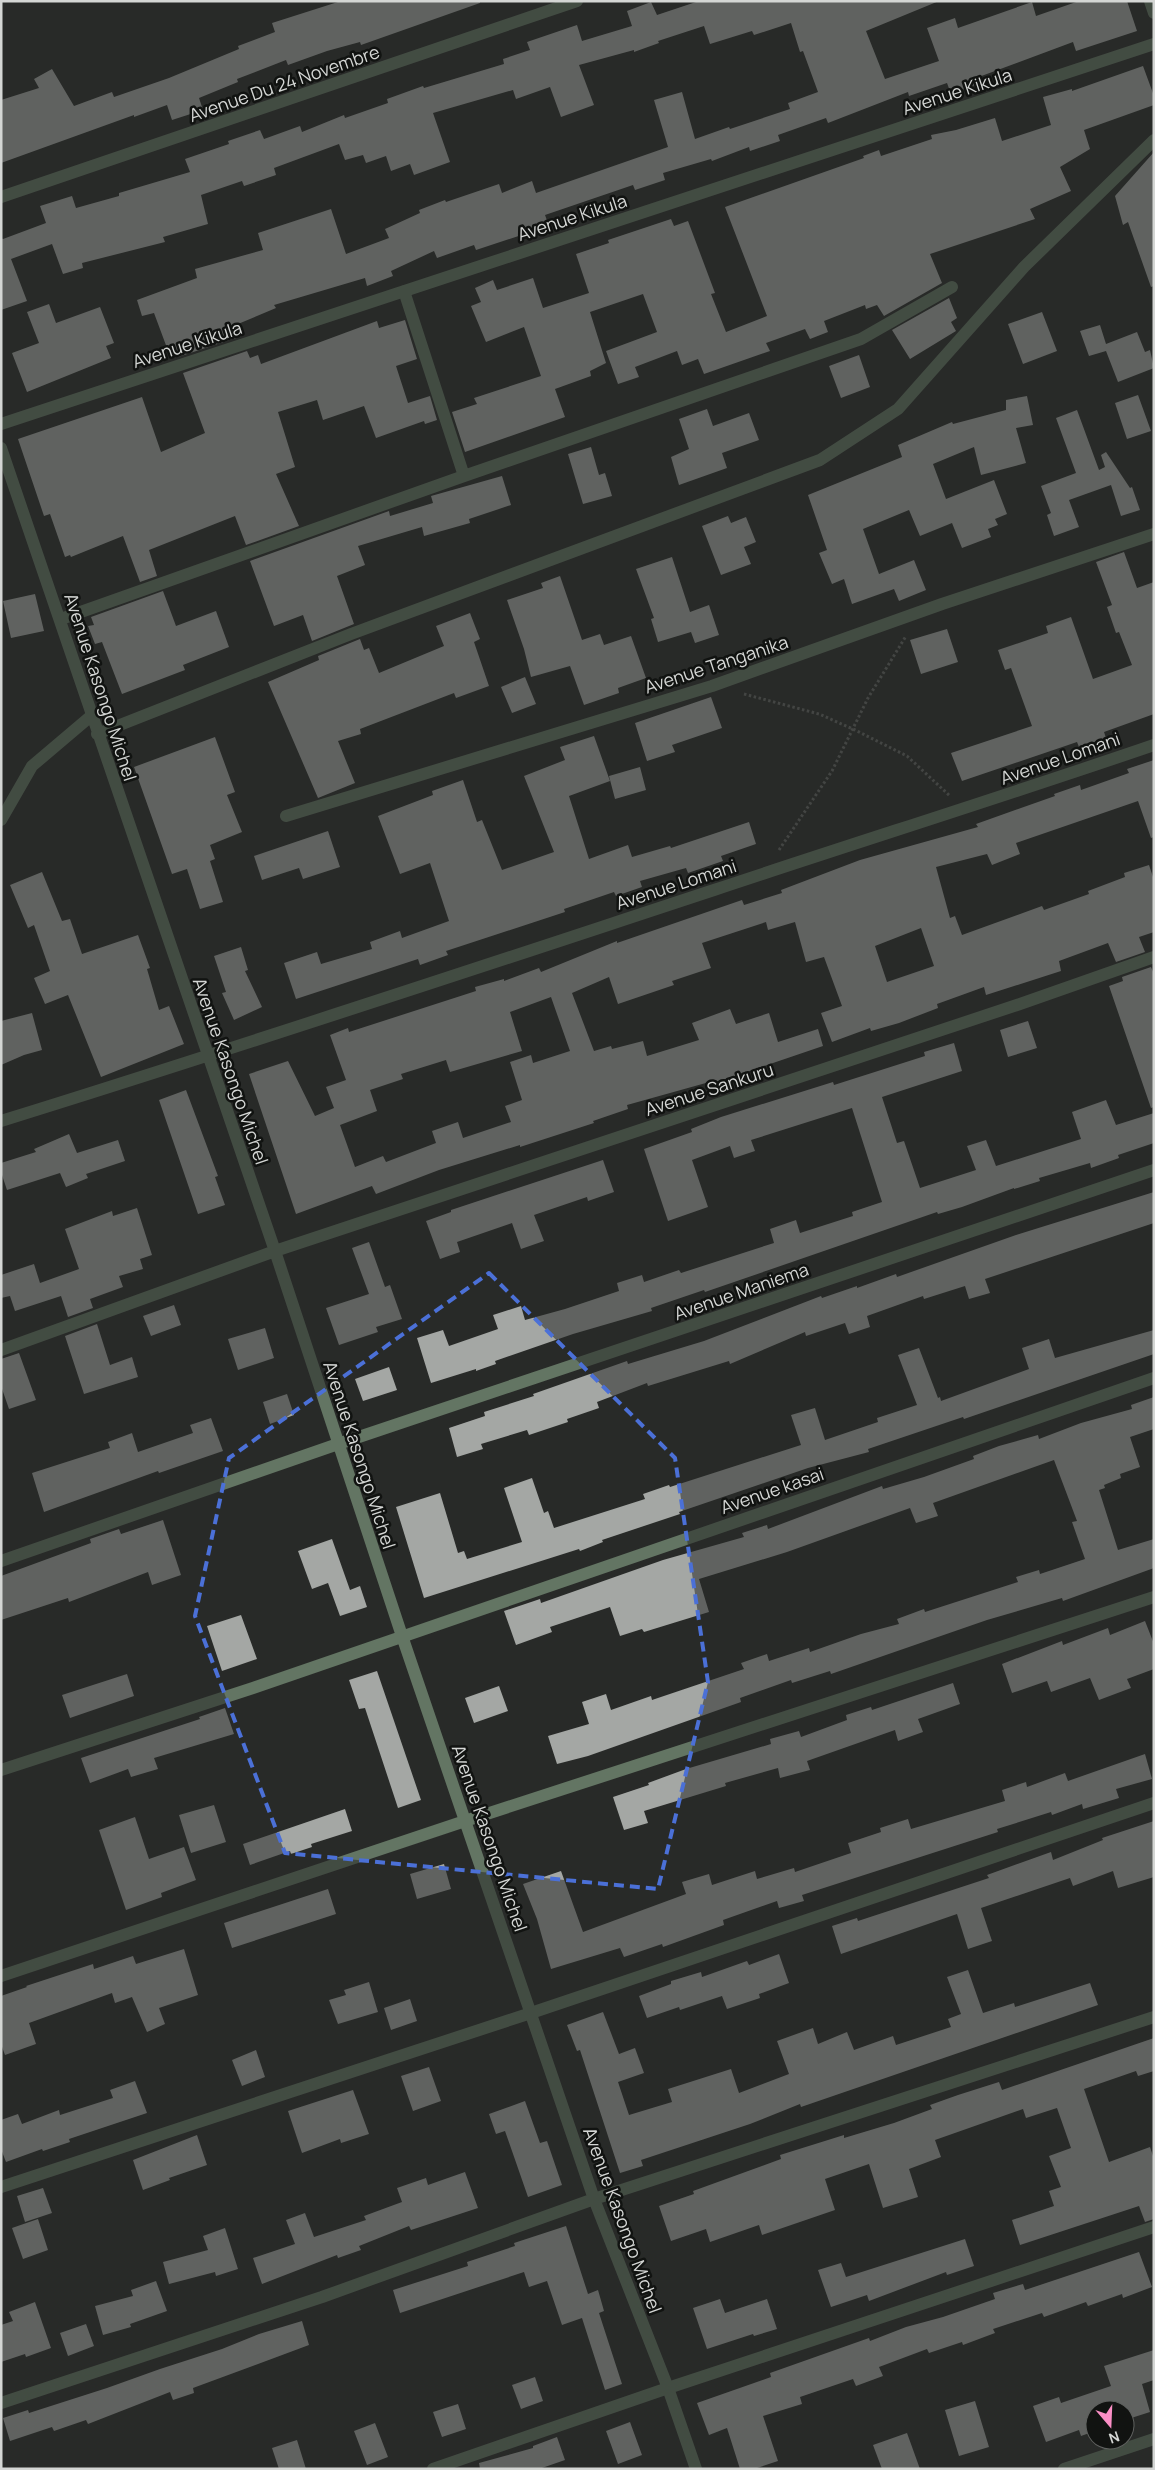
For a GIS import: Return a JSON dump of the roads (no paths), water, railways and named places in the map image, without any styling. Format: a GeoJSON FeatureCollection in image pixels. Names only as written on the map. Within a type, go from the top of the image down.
{"type":"FeatureCollection","features":[{"type":"Feature","properties":{"kind":"street","name":"Avenue Du 24 Novembre"},"geometry":{"type":"LineString","coordinates":[[1,197],[577,1]]}},
{"type":"Feature","properties":{"kind":"street"},"geometry":{"type":"LineString","coordinates":[[1150,1],[1154,13]]}},
{"type":"Feature","properties":{"kind":"street","name":"Avenue Kikula"},"geometry":{"type":"LineString","coordinates":[[1,424],[1154,44]]}},
{"type":"Feature","properties":{"kind":"street"},"geometry":{"type":"LineString","coordinates":[[97,734],[351,634],[820,460],[898,410],[1024,268],[1154,140]]}},
{"type":"Feature","properties":{"kind":"street"},"geometry":{"type":"LineString","coordinates":[[61,619],[464,476],[861,339],[952,287]]}},
{"type":"Feature","properties":{"kind":"street"},"geometry":{"type":"LineString","coordinates":[[404,291],[464,476]]}},
{"type":"Feature","properties":{"kind":"street","name":"Avenue Kasongo Michel"},"geometry":{"type":"LineString","coordinates":[[1,448],[61,619],[97,734],[275,1251],[402,1636],[594,2199],[668,2388],[696,2469]]}},
{"type":"Feature","properties":{"kind":"street","name":"Avenue Tanganika"},"geometry":{"type":"LineString","coordinates":[[286,816],[712,686],[942,604],[1154,534]]}},
{"type":"Feature","properties":{"kind":"street"},"geometry":{"type":"LineString","coordinates":[[1,820],[32,766],[91,716]]}},
{"type":"Feature","properties":{"kind":"street","name":"Avenue Lomani"},"geometry":{"type":"LineString","coordinates":[[1,1121],[208,1057],[763,874],[965,810],[1154,745]]}},
{"type":"Feature","properties":{"kind":"street","name":"Avenue Sankuru"},"geometry":{"type":"LineString","coordinates":[[1,1350],[275,1251],[1020,1004],[1154,957]]}},
{"type":"Feature","properties":{"kind":"street","name":"Avenue Maniema"},"geometry":{"type":"LineString","coordinates":[[1,1561],[338,1444],[1154,1170]]}},
{"type":"Feature","properties":{"kind":"street","name":"Avenue kasai"},"geometry":{"type":"LineString","coordinates":[[1,1770],[252,1688],[1154,1378]]}},
{"type":"Feature","properties":{"kind":"street"},"geometry":{"type":"LineString","coordinates":[[1,1976],[465,1821],[1154,1597]]}},
{"type":"Feature","properties":{"kind":"street"},"geometry":{"type":"LineString","coordinates":[[1,2187],[531,2013],[1154,1803]]}},
{"type":"Feature","properties":{"kind":"street"},"geometry":{"type":"LineString","coordinates":[[1,2402],[322,2297],[594,2199],[1154,2017]]}},
{"type":"Feature","properties":{"kind":"street"},"geometry":{"type":"LineString","coordinates":[[433,2469],[668,2388],[1154,2227]]}},
{"type":"Feature","properties":{"kind":"street"},"geometry":{"type":"LineString","coordinates":[[1064,2469],[1154,2439]]}}]}
